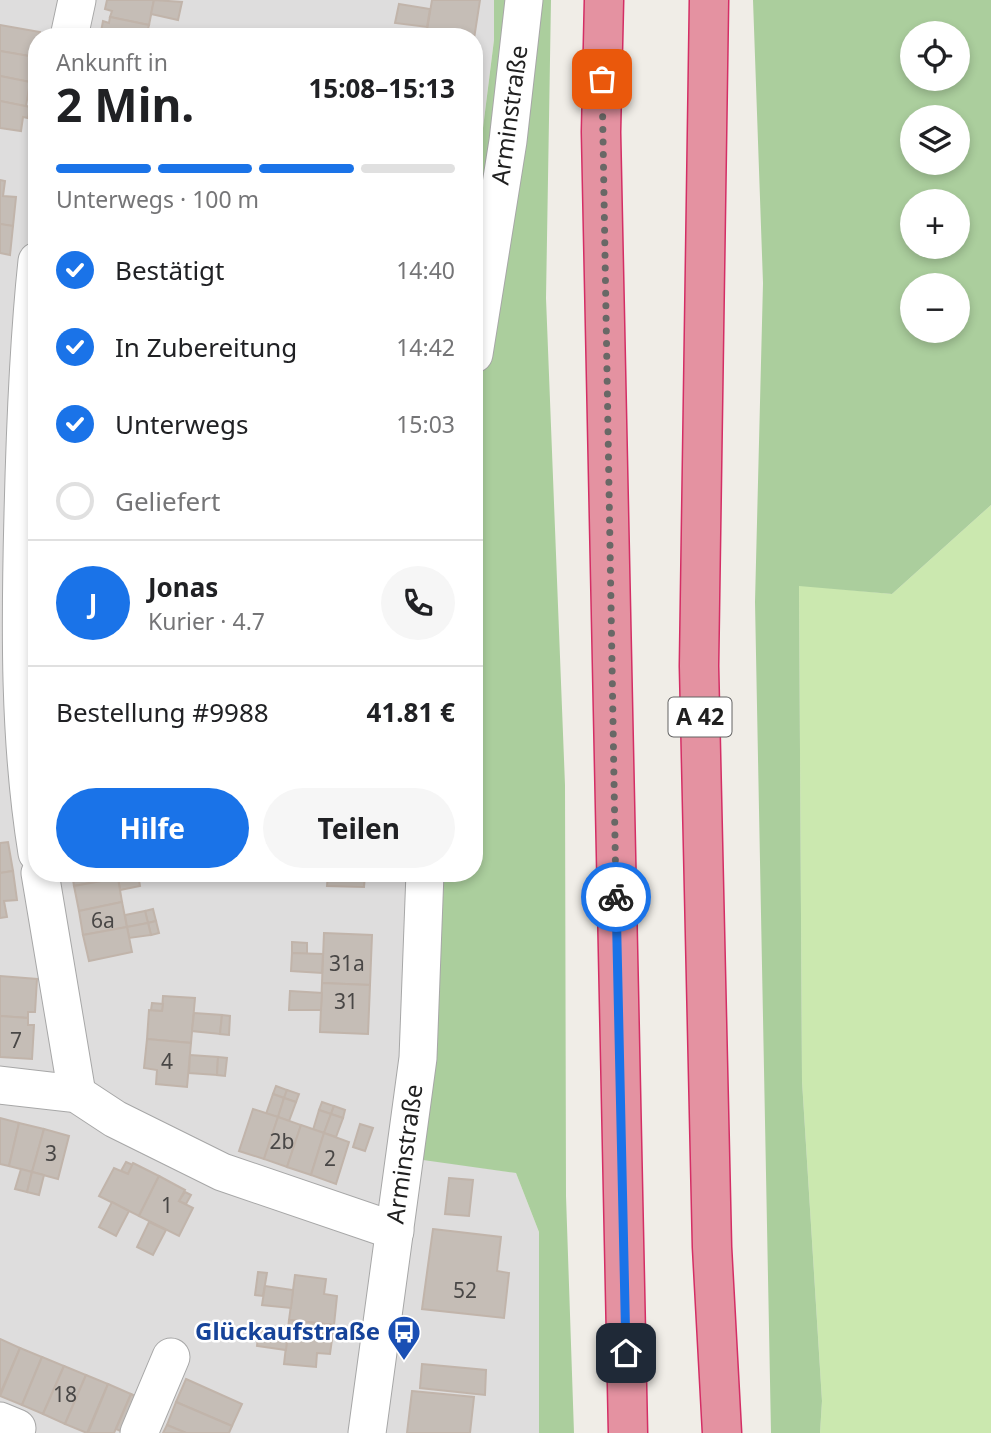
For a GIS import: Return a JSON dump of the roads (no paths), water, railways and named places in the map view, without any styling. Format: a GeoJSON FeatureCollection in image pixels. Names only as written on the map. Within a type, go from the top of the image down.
{"type":"FeatureCollection","features":[{"type":"Feature","properties":{"kind":"highway"},"geometry":{"type":"LineString","coordinates":[[604,0],[601,132],[628,1433]]}},
{"type":"Feature","properties":{"kind":"highway","name":"A 42"},"geometry":{"type":"LineString","coordinates":[[709,0],[699,666],[712,1247],[722,1433]]}},
{"type":"Feature","properties":{"kind":"street"},"geometry":{"type":"LineString","coordinates":[[71,28],[77,0]]}},
{"type":"Feature","properties":{"kind":"street","name":"Arminstraße"},"geometry":{"type":"LineString","coordinates":[[483,298],[508,141],[524,0]]}},
{"type":"Feature","properties":{"kind":"street"},"geometry":{"type":"LineString","coordinates":[[28,410],[12,472],[21,684],[28,758]]}},
{"type":"Feature","properties":{"kind":"street"},"geometry":{"type":"LineString","coordinates":[[42,882],[77,1094]]}},
{"type":"Feature","properties":{"kind":"street","name":"Arminstraße"},"geometry":{"type":"LineString","coordinates":[[367,1433],[418,1058],[425,882]]}},
{"type":"Feature","properties":{"kind":"street"},"geometry":{"type":"LineString","coordinates":[[0,1085],[77,1094],[115,1119],[222,1172],[395,1231]]}},
{"type":"Feature","properties":{"kind":"street"},"geometry":{"type":"LineString","coordinates":[[139,1433],[171,1357]]}},
{"type":"Feature","properties":{"kind":"place","name":"Glückaufstraße"},"geometry":{"type":"Point","coordinates":[404,1362]}}]}
